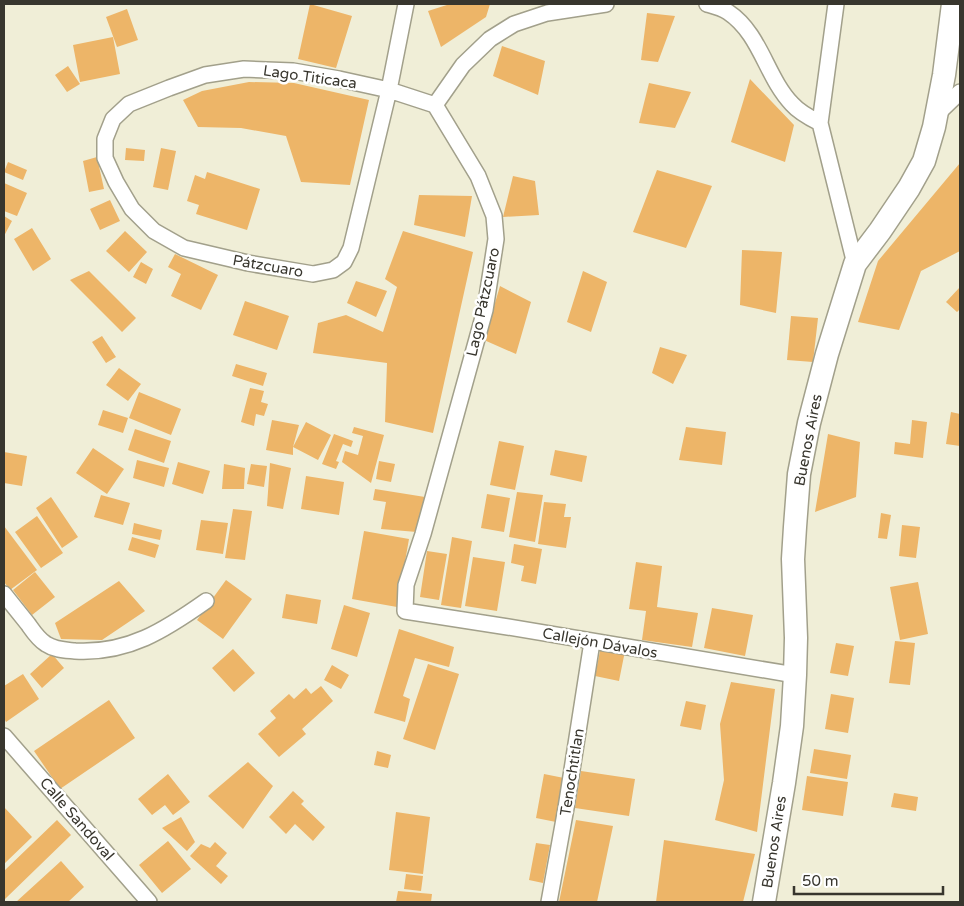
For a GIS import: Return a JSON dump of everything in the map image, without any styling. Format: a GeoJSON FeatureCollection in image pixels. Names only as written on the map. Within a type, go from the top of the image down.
{"type":"FeatureCollection","features":[{"type":"Feature","properties":{"kind":"street"},"geometry":{"type":"LineString","coordinates":[[406,4],[389,90],[434,105],[463,65],[490,39],[514,24],[547,13],[606,4]]}},
{"type":"Feature","properties":{"kind":"street"},"geometry":{"type":"LineString","coordinates":[[707,4],[728,12],[745,27],[779,88],[792,105],[820,123]]}},
{"type":"Feature","properties":{"kind":"street"},"geometry":{"type":"LineString","coordinates":[[836,4],[820,123],[856,264]]}},
{"type":"Feature","properties":{"kind":"street","name":"Buenos Aires"},"geometry":{"type":"LineString","coordinates":[[764,902],[790,736],[796,638],[793,559],[799,474],[809,423],[827,354],[856,264],[900,202],[924,161],[934,127],[944,75],[953,4]]}},
{"type":"Feature","properties":{"kind":"street","name":"Lago Titicaca"},"geometry":{"type":"LineString","coordinates":[[105,139],[113,119],[129,104],[205,75],[244,69],[293,71],[389,90]]}},
{"type":"Feature","properties":{"kind":"street","name":"Pátzcuaro"},"geometry":{"type":"LineString","coordinates":[[105,139],[105,158],[116,182],[132,209],[154,231],[184,248],[248,263],[313,274],[333,270],[344,262],[351,248],[389,90]]}},
{"type":"Feature","properties":{"kind":"street"},"geometry":{"type":"LineString","coordinates":[[936,116],[960,92]]}},
{"type":"Feature","properties":{"kind":"street","name":"Lago Pátzcuaro"},"geometry":{"type":"LineString","coordinates":[[405,611],[406,585],[424,534],[484,310],[496,239],[494,216],[478,176],[434,105]]}},
{"type":"Feature","properties":{"kind":"street"},"geometry":{"type":"LineString","coordinates":[[4,594],[45,644],[57,650],[84,651],[107,650],[127,645],[158,633],[206,601]]}},
{"type":"Feature","properties":{"kind":"street","name":"Callejón Dávalos"},"geometry":{"type":"LineString","coordinates":[[405,611],[795,675]]}},
{"type":"Feature","properties":{"kind":"street","name":"Tenochtitlan"},"geometry":{"type":"LineString","coordinates":[[549,902],[592,642]]}},
{"type":"Feature","properties":{"kind":"street","name":"Calle Sandoval"},"geometry":{"type":"LineString","coordinates":[[4,736],[150,902]]}},
{"type":"Feature","properties":{"kind":"building"},"geometry":{"type":"Polygon","coordinates":[[[310,4],[352,16],[336,68],[298,59],[310,4]]]}},
{"type":"Feature","properties":{"kind":"building"},"geometry":{"type":"Polygon","coordinates":[[[450,4],[490,4],[486,17],[441,47],[428,11],[450,4]]]}},
{"type":"Feature","properties":{"kind":"building"},"geometry":{"type":"Polygon","coordinates":[[[127,9],[138,40],[117,47],[106,17],[127,9]]]}},
{"type":"Feature","properties":{"kind":"building"},"geometry":{"type":"Polygon","coordinates":[[[647,13],[675,16],[658,62],[641,60],[647,13]]]}},
{"type":"Feature","properties":{"kind":"building"},"geometry":{"type":"Polygon","coordinates":[[[113,37],[120,74],[80,82],[73,45],[113,37]]]}},
{"type":"Feature","properties":{"kind":"building"},"geometry":{"type":"Polygon","coordinates":[[[502,46],[545,61],[538,95],[493,76],[502,46]]]}},
{"type":"Feature","properties":{"kind":"building"},"geometry":{"type":"Polygon","coordinates":[[[68,66],[80,84],[67,92],[55,75],[68,66]]]}},
{"type":"Feature","properties":{"kind":"building"},"geometry":{"type":"Polygon","coordinates":[[[750,79],[794,125],[785,162],[731,142],[750,79]]]}},
{"type":"Feature","properties":{"kind":"building"},"geometry":{"type":"Polygon","coordinates":[[[249,82],[294,83],[369,100],[350,185],[301,182],[286,136],[241,128],[198,127],[183,100],[202,91],[249,82]]]}},
{"type":"Feature","properties":{"kind":"building"},"geometry":{"type":"Polygon","coordinates":[[[649,83],[691,92],[675,128],[639,123],[649,83]]]}},
{"type":"Feature","properties":{"kind":"building"},"geometry":{"type":"Polygon","coordinates":[[[126,148],[145,150],[144,161],[125,160],[126,148]]]}},
{"type":"Feature","properties":{"kind":"building"},"geometry":{"type":"Polygon","coordinates":[[[161,148],[176,151],[168,190],[153,187],[161,148]]]}},
{"type":"Feature","properties":{"kind":"building"},"geometry":{"type":"Polygon","coordinates":[[[97,157],[104,189],[89,192],[83,161],[97,157]]]}},
{"type":"Feature","properties":{"kind":"building"},"geometry":{"type":"Polygon","coordinates":[[[8,162],[27,170],[23,180],[4,172],[8,162]]]}},
{"type":"Feature","properties":{"kind":"building"},"geometry":{"type":"Polygon","coordinates":[[[960,163],[960,251],[921,271],[899,330],[858,322],[878,261],[960,163]]]}},
{"type":"Feature","properties":{"kind":"building"},"geometry":{"type":"Polygon","coordinates":[[[657,170],[712,186],[686,248],[633,232],[657,170]]]}},
{"type":"Feature","properties":{"kind":"building"},"geometry":{"type":"Polygon","coordinates":[[[207,172],[260,189],[247,230],[196,214],[199,205],[187,201],[195,175],[205,179],[207,172]]]}},
{"type":"Feature","properties":{"kind":"building"},"geometry":{"type":"Polygon","coordinates":[[[513,176],[535,181],[539,215],[503,217],[513,176]]]}},
{"type":"Feature","properties":{"kind":"building"},"geometry":{"type":"Polygon","coordinates":[[[4,183],[27,193],[17,216],[4,211],[4,183]]]}},
{"type":"Feature","properties":{"kind":"building"},"geometry":{"type":"Polygon","coordinates":[[[419,195],[472,196],[465,237],[414,225],[419,195]]]}},
{"type":"Feature","properties":{"kind":"building"},"geometry":{"type":"Polygon","coordinates":[[[110,200],[120,221],[100,230],[90,209],[110,200]]]}},
{"type":"Feature","properties":{"kind":"building"},"geometry":{"type":"Polygon","coordinates":[[[4,216],[12,221],[4,236],[4,216]]]}},
{"type":"Feature","properties":{"kind":"building"},"geometry":{"type":"Polygon","coordinates":[[[32,228],[51,259],[33,271],[14,239],[32,228]]]}},
{"type":"Feature","properties":{"kind":"building"},"geometry":{"type":"Polygon","coordinates":[[[125,231],[147,252],[129,272],[106,251],[125,231]]]}},
{"type":"Feature","properties":{"kind":"building"},"geometry":{"type":"Polygon","coordinates":[[[403,231],[473,252],[433,433],[385,422],[387,363],[313,353],[318,323],[346,315],[383,332],[397,287],[385,279],[403,231]]]}},
{"type":"Feature","properties":{"kind":"building"},"geometry":{"type":"Polygon","coordinates":[[[742,250],[782,252],[776,313],[740,305],[742,250]]]}},
{"type":"Feature","properties":{"kind":"building"},"geometry":{"type":"Polygon","coordinates":[[[175,254],[218,275],[201,310],[171,296],[181,274],[168,267],[175,254]]]}},
{"type":"Feature","properties":{"kind":"building"},"geometry":{"type":"Polygon","coordinates":[[[141,262],[153,269],[146,284],[133,277],[141,262]]]}},
{"type":"Feature","properties":{"kind":"building"},"geometry":{"type":"Polygon","coordinates":[[[89,271],[136,318],[122,332],[70,280],[89,271]]]}},
{"type":"Feature","properties":{"kind":"building"},"geometry":{"type":"Polygon","coordinates":[[[583,271],[607,282],[591,332],[567,322],[583,271]]]}},
{"type":"Feature","properties":{"kind":"building"},"geometry":{"type":"Polygon","coordinates":[[[356,281],[387,291],[376,317],[347,303],[356,281]]]}},
{"type":"Feature","properties":{"kind":"building"},"geometry":{"type":"Polygon","coordinates":[[[500,286],[531,302],[516,354],[484,340],[500,286]]]}},
{"type":"Feature","properties":{"kind":"building"},"geometry":{"type":"Polygon","coordinates":[[[960,287],[960,309],[957,312],[946,302],[960,287]]]}},
{"type":"Feature","properties":{"kind":"building"},"geometry":{"type":"Polygon","coordinates":[[[245,301],[289,316],[277,350],[233,335],[245,301]]]}},
{"type":"Feature","properties":{"kind":"building"},"geometry":{"type":"Polygon","coordinates":[[[791,316],[818,318],[813,362],[787,360],[791,316]]]}},
{"type":"Feature","properties":{"kind":"building"},"geometry":{"type":"Polygon","coordinates":[[[102,336],[116,357],[106,363],[92,342],[102,336]]]}},
{"type":"Feature","properties":{"kind":"building"},"geometry":{"type":"Polygon","coordinates":[[[660,347],[687,355],[673,384],[652,373],[660,347]]]}},
{"type":"Feature","properties":{"kind":"building"},"geometry":{"type":"Polygon","coordinates":[[[236,364],[267,373],[263,386],[232,376],[236,364]]]}},
{"type":"Feature","properties":{"kind":"building"},"geometry":{"type":"Polygon","coordinates":[[[119,368],[141,384],[128,401],[106,385],[119,368]]]}},
{"type":"Feature","properties":{"kind":"building"},"geometry":{"type":"Polygon","coordinates":[[[250,388],[264,391],[261,402],[268,404],[264,416],[256,414],[254,426],[241,422],[250,388]]]}},
{"type":"Feature","properties":{"kind":"building"},"geometry":{"type":"Polygon","coordinates":[[[139,392],[181,409],[171,435],[129,418],[139,392]]]}},
{"type":"Feature","properties":{"kind":"building"},"geometry":{"type":"Polygon","coordinates":[[[103,410],[128,418],[123,433],[98,425],[103,410]]]}},
{"type":"Feature","properties":{"kind":"building"},"geometry":{"type":"Polygon","coordinates":[[[951,412],[960,414],[960,446],[946,444],[951,412]]]}},
{"type":"Feature","properties":{"kind":"building"},"geometry":{"type":"Polygon","coordinates":[[[272,420],[299,425],[293,447],[293,455],[266,450],[272,420]]]}},
{"type":"Feature","properties":{"kind":"building"},"geometry":{"type":"Polygon","coordinates":[[[912,420],[927,422],[923,458],[894,454],[895,442],[910,444],[912,420]]]}},
{"type":"Feature","properties":{"kind":"building"},"geometry":{"type":"Polygon","coordinates":[[[306,422],[331,435],[318,460],[293,447],[306,422]]]}},
{"type":"Feature","properties":{"kind":"building"},"geometry":{"type":"Polygon","coordinates":[[[354,427],[384,435],[371,483],[342,462],[345,451],[358,455],[363,436],[352,433],[354,427]]]}},
{"type":"Feature","properties":{"kind":"building"},"geometry":{"type":"Polygon","coordinates":[[[686,427],[726,432],[722,465],[679,460],[686,427]]]}},
{"type":"Feature","properties":{"kind":"building"},"geometry":{"type":"Polygon","coordinates":[[[135,429],[171,441],[164,463],[128,450],[135,429]]]}},
{"type":"Feature","properties":{"kind":"building"},"geometry":{"type":"Polygon","coordinates":[[[334,434],[353,441],[351,447],[343,444],[336,461],[339,462],[336,469],[322,464],[334,434]]]}},
{"type":"Feature","properties":{"kind":"building"},"geometry":{"type":"Polygon","coordinates":[[[828,434],[860,442],[856,497],[815,512],[828,434]]]}},
{"type":"Feature","properties":{"kind":"building"},"geometry":{"type":"Polygon","coordinates":[[[499,441],[524,446],[515,490],[490,485],[499,441]]]}},
{"type":"Feature","properties":{"kind":"building"},"geometry":{"type":"Polygon","coordinates":[[[93,448],[124,469],[107,494],[76,473],[93,448]]]}},
{"type":"Feature","properties":{"kind":"building"},"geometry":{"type":"Polygon","coordinates":[[[555,450],[587,456],[582,482],[550,475],[555,450]]]}},
{"type":"Feature","properties":{"kind":"building"},"geometry":{"type":"Polygon","coordinates":[[[4,452],[27,456],[22,486],[4,483],[4,452]]]}},
{"type":"Feature","properties":{"kind":"building"},"geometry":{"type":"Polygon","coordinates":[[[137,460],[169,468],[164,487],[133,478],[137,460]]]}},
{"type":"Feature","properties":{"kind":"building"},"geometry":{"type":"Polygon","coordinates":[[[379,461],[395,464],[391,482],[376,479],[379,461]]]}},
{"type":"Feature","properties":{"kind":"building"},"geometry":{"type":"Polygon","coordinates":[[[178,462],[210,471],[203,494],[172,484],[178,462]]]}},
{"type":"Feature","properties":{"kind":"building"},"geometry":{"type":"Polygon","coordinates":[[[270,463],[291,468],[283,509],[267,506],[270,463]]]}},
{"type":"Feature","properties":{"kind":"building"},"geometry":{"type":"Polygon","coordinates":[[[224,464],[245,468],[244,489],[222,489],[224,464]]]}},
{"type":"Feature","properties":{"kind":"building"},"geometry":{"type":"Polygon","coordinates":[[[251,464],[267,466],[264,487],[247,484],[251,464]]]}},
{"type":"Feature","properties":{"kind":"building"},"geometry":{"type":"Polygon","coordinates":[[[306,476],[344,482],[339,515],[301,509],[306,476]]]}},
{"type":"Feature","properties":{"kind":"building"},"geometry":{"type":"Polygon","coordinates":[[[375,489],[425,497],[417,532],[381,529],[386,502],[373,500],[375,489]]]}},
{"type":"Feature","properties":{"kind":"building"},"geometry":{"type":"Polygon","coordinates":[[[517,492],[543,495],[535,542],[509,537],[517,492]]]}},
{"type":"Feature","properties":{"kind":"building"},"geometry":{"type":"Polygon","coordinates":[[[487,494],[510,498],[504,532],[481,528],[487,494]]]}},
{"type":"Feature","properties":{"kind":"building"},"geometry":{"type":"Polygon","coordinates":[[[101,495],[130,503],[123,525],[94,517],[101,495]]]}},
{"type":"Feature","properties":{"kind":"building"},"geometry":{"type":"Polygon","coordinates":[[[51,497],[78,537],[62,548],[36,508],[51,497]]]}},
{"type":"Feature","properties":{"kind":"building"},"geometry":{"type":"Polygon","coordinates":[[[544,502],[566,504],[564,517],[571,517],[566,548],[538,544],[544,502]]]}},
{"type":"Feature","properties":{"kind":"building"},"geometry":{"type":"Polygon","coordinates":[[[233,509],[252,511],[245,560],[225,558],[233,509]]]}},
{"type":"Feature","properties":{"kind":"building"},"geometry":{"type":"Polygon","coordinates":[[[881,513],[891,515],[887,539],[878,538],[881,513]]]}},
{"type":"Feature","properties":{"kind":"building"},"geometry":{"type":"Polygon","coordinates":[[[37,516],[63,553],[41,568],[15,532],[37,516]]]}},
{"type":"Feature","properties":{"kind":"building"},"geometry":{"type":"Polygon","coordinates":[[[201,520],[228,523],[223,554],[196,550],[201,520]]]}},
{"type":"Feature","properties":{"kind":"building"},"geometry":{"type":"Polygon","coordinates":[[[134,523],[162,530],[160,540],[132,534],[134,523]]]}},
{"type":"Feature","properties":{"kind":"building"},"geometry":{"type":"Polygon","coordinates":[[[902,525],[920,527],[916,558],[899,556],[902,525]]]}},
{"type":"Feature","properties":{"kind":"building"},"geometry":{"type":"Polygon","coordinates":[[[4,526],[37,570],[10,590],[4,582],[4,526]]]}},
{"type":"Feature","properties":{"kind":"building"},"geometry":{"type":"Polygon","coordinates":[[[364,531],[409,539],[397,607],[352,599],[364,531]]]}},
{"type":"Feature","properties":{"kind":"building"},"geometry":{"type":"Polygon","coordinates":[[[132,537],[159,545],[155,558],[128,550],[132,537]]]}},
{"type":"Feature","properties":{"kind":"building"},"geometry":{"type":"Polygon","coordinates":[[[452,537],[472,541],[461,608],[441,605],[452,537]]]}},
{"type":"Feature","properties":{"kind":"building"},"geometry":{"type":"Polygon","coordinates":[[[514,544],[542,549],[536,584],[521,581],[524,566],[511,563],[514,544]]]}},
{"type":"Feature","properties":{"kind":"building"},"geometry":{"type":"Polygon","coordinates":[[[427,551],[447,554],[439,600],[420,597],[427,551]]]}},
{"type":"Feature","properties":{"kind":"building"},"geometry":{"type":"Polygon","coordinates":[[[473,557],[505,562],[497,611],[465,606],[473,557]]]}},
{"type":"Feature","properties":{"kind":"building"},"geometry":{"type":"Polygon","coordinates":[[[636,562],[662,566],[657,607],[698,613],[692,647],[642,640],[646,611],[629,609],[636,562]]]}},
{"type":"Feature","properties":{"kind":"building"},"geometry":{"type":"Polygon","coordinates":[[[35,572],[55,597],[32,615],[13,590],[35,572]]]}},
{"type":"Feature","properties":{"kind":"building"},"geometry":{"type":"Polygon","coordinates":[[[226,580],[252,599],[223,639],[197,620],[226,580]]]}},
{"type":"Feature","properties":{"kind":"building"},"geometry":{"type":"Polygon","coordinates":[[[119,581],[145,611],[102,640],[61,639],[55,623],[119,581]]]}},
{"type":"Feature","properties":{"kind":"building"},"geometry":{"type":"Polygon","coordinates":[[[918,582],[928,634],[900,640],[890,587],[918,582]]]}},
{"type":"Feature","properties":{"kind":"building"},"geometry":{"type":"Polygon","coordinates":[[[286,594],[321,600],[317,624],[282,618],[286,594]]]}},
{"type":"Feature","properties":{"kind":"building"},"geometry":{"type":"Polygon","coordinates":[[[344,605],[370,613],[357,657],[331,649],[344,605]]]}},
{"type":"Feature","properties":{"kind":"building"},"geometry":{"type":"Polygon","coordinates":[[[712,608],[753,615],[745,656],[704,648],[712,608]]]}},
{"type":"Feature","properties":{"kind":"building"},"geometry":{"type":"Polygon","coordinates":[[[399,629],[454,647],[449,667],[415,658],[403,696],[410,699],[405,722],[374,713],[399,629]]]}},
{"type":"Feature","properties":{"kind":"building"},"geometry":{"type":"Polygon","coordinates":[[[895,641],[915,643],[910,685],[889,683],[895,641]]]}},
{"type":"Feature","properties":{"kind":"building"},"geometry":{"type":"Polygon","coordinates":[[[836,643],[854,646],[848,676],[830,673],[836,643]]]}},
{"type":"Feature","properties":{"kind":"building"},"geometry":{"type":"Polygon","coordinates":[[[601,646],[625,651],[619,681],[595,676],[601,646]]]}},
{"type":"Feature","properties":{"kind":"building"},"geometry":{"type":"Polygon","coordinates":[[[233,649],[255,673],[234,692],[212,668],[233,649]]]}},
{"type":"Feature","properties":{"kind":"building"},"geometry":{"type":"Polygon","coordinates":[[[52,654],[64,668],[42,688],[30,674],[52,654]]]}},
{"type":"Feature","properties":{"kind":"building"},"geometry":{"type":"Polygon","coordinates":[[[428,664],[459,674],[435,750],[403,739],[428,664]]]}},
{"type":"Feature","properties":{"kind":"building"},"geometry":{"type":"Polygon","coordinates":[[[332,665],[349,675],[341,689],[324,680],[332,665]]]}},
{"type":"Feature","properties":{"kind":"building"},"geometry":{"type":"Polygon","coordinates":[[[23,674],[39,699],[6,722],[4,718],[4,686],[23,674]]]}},
{"type":"Feature","properties":{"kind":"building"},"geometry":{"type":"Polygon","coordinates":[[[731,682],[775,689],[757,832],[715,820],[724,780],[720,724],[731,682]]]}},
{"type":"Feature","properties":{"kind":"building"},"geometry":{"type":"Polygon","coordinates":[[[321,686],[333,701],[302,729],[306,734],[279,757],[258,734],[276,718],[270,711],[289,694],[294,699],[306,688],[311,694],[321,686]]]}},
{"type":"Feature","properties":{"kind":"building"},"geometry":{"type":"Polygon","coordinates":[[[831,694],[854,698],[848,733],[825,729],[831,694]]]}},
{"type":"Feature","properties":{"kind":"building"},"geometry":{"type":"Polygon","coordinates":[[[109,700],[135,738],[60,789],[34,751],[109,700]]]}},
{"type":"Feature","properties":{"kind":"building"},"geometry":{"type":"Polygon","coordinates":[[[686,701],[706,705],[701,730],[680,726],[686,701]]]}},
{"type":"Feature","properties":{"kind":"building"},"geometry":{"type":"Polygon","coordinates":[[[814,749],[851,755],[847,779],[810,773],[814,749]]]}},
{"type":"Feature","properties":{"kind":"building"},"geometry":{"type":"Polygon","coordinates":[[[377,751],[391,755],[388,768],[374,765],[377,751]]]}},
{"type":"Feature","properties":{"kind":"building"},"geometry":{"type":"Polygon","coordinates":[[[248,762],[273,786],[243,829],[208,796],[248,762]]]}},
{"type":"Feature","properties":{"kind":"building"},"geometry":{"type":"Polygon","coordinates":[[[581,771],[635,779],[629,816],[575,808],[581,771]]]}},
{"type":"Feature","properties":{"kind":"building"},"geometry":{"type":"Polygon","coordinates":[[[168,774],[190,802],[173,815],[165,805],[152,815],[138,799],[168,774]]]}},
{"type":"Feature","properties":{"kind":"building"},"geometry":{"type":"Polygon","coordinates":[[[544,774],[564,778],[556,822],[536,818],[544,774]]]}},
{"type":"Feature","properties":{"kind":"building"},"geometry":{"type":"Polygon","coordinates":[[[807,776],[848,782],[843,816],[802,810],[807,776]]]}},
{"type":"Feature","properties":{"kind":"building"},"geometry":{"type":"Polygon","coordinates":[[[293,791],[304,801],[301,804],[325,827],[313,841],[295,824],[286,834],[269,817],[293,791]]]}},
{"type":"Feature","properties":{"kind":"building"},"geometry":{"type":"Polygon","coordinates":[[[894,793],[918,797],[916,811],[891,807],[894,793]]]}},
{"type":"Feature","properties":{"kind":"building"},"geometry":{"type":"Polygon","coordinates":[[[4,807],[32,837],[4,864],[4,807]]]}},
{"type":"Feature","properties":{"kind":"building"},"geometry":{"type":"Polygon","coordinates":[[[396,812],[430,817],[423,874],[389,870],[396,812]]]}},
{"type":"Feature","properties":{"kind":"building"},"geometry":{"type":"Polygon","coordinates":[[[181,817],[195,842],[187,851],[162,828],[181,817]]]}},
{"type":"Feature","properties":{"kind":"building"},"geometry":{"type":"Polygon","coordinates":[[[57,820],[71,835],[4,900],[4,871],[57,820]]]}},
{"type":"Feature","properties":{"kind":"building"},"geometry":{"type":"Polygon","coordinates":[[[576,820],[613,826],[597,902],[559,902],[576,820]]]}},
{"type":"Feature","properties":{"kind":"building"},"geometry":{"type":"Polygon","coordinates":[[[664,840],[755,854],[743,902],[656,902],[664,840]]]}},
{"type":"Feature","properties":{"kind":"building"},"geometry":{"type":"Polygon","coordinates":[[[168,841],[191,869],[162,893],[139,865],[168,841]]]}},
{"type":"Feature","properties":{"kind":"building"},"geometry":{"type":"Polygon","coordinates":[[[215,842],[227,853],[216,866],[228,876],[221,884],[190,856],[201,844],[210,848],[215,842]]]}},
{"type":"Feature","properties":{"kind":"building"},"geometry":{"type":"Polygon","coordinates":[[[536,843],[550,845],[543,883],[529,880],[536,843]]]}},
{"type":"Feature","properties":{"kind":"building"},"geometry":{"type":"Polygon","coordinates":[[[61,861],[84,887],[68,902],[16,902],[61,861]]]}},
{"type":"Feature","properties":{"kind":"building"},"geometry":{"type":"Polygon","coordinates":[[[406,874],[423,876],[421,891],[404,889],[406,874]]]}},
{"type":"Feature","properties":{"kind":"building"},"geometry":{"type":"Polygon","coordinates":[[[398,891],[432,894],[431,902],[396,902],[398,891]]]}}]}
